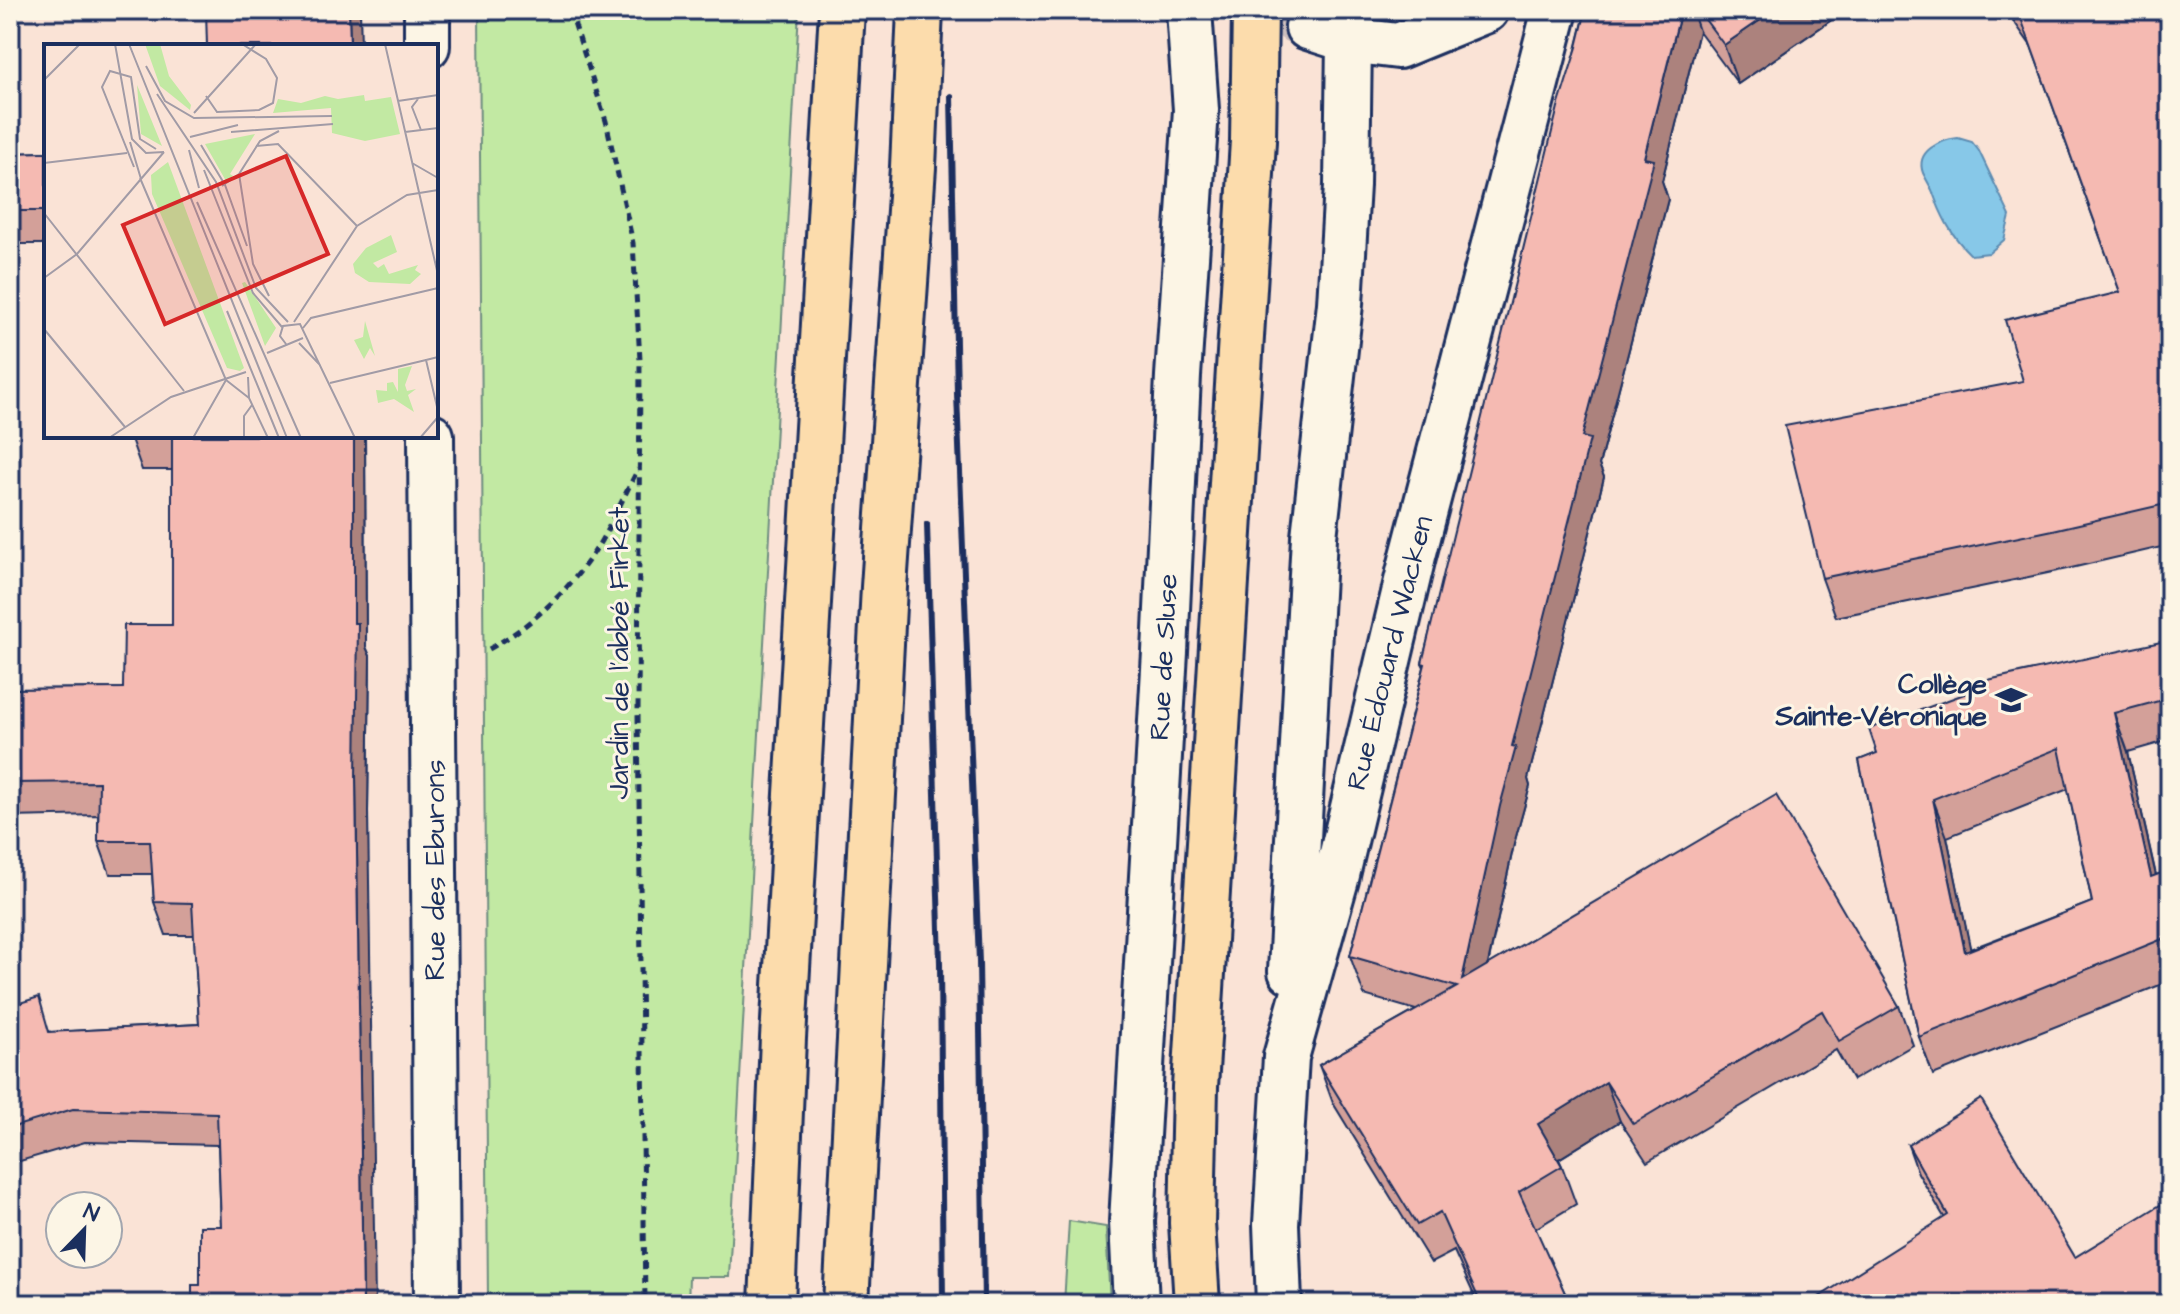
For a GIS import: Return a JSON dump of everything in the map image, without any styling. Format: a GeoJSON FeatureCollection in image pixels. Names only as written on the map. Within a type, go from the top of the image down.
{"type":"FeatureCollection","features":[{"type":"Feature","properties":{"kind":"highway"},"geometry":{"type":"LineString","coordinates":[[772,1304],[783,1038],[842,10]]}},
{"type":"Feature","properties":{"kind":"highway"},"geometry":{"type":"LineString","coordinates":[[846,1304],[884,587],[913,167],[920,10]]}},
{"type":"Feature","properties":{"kind":"highway"},"geometry":{"type":"LineString","coordinates":[[1197,1304],[1192,1223],[1195,1087],[1253,141],[1255,10]]}},
{"type":"Feature","properties":{"kind":"street"},"geometry":{"type":"LineString","coordinates":[[427,10],[427,44]]}},
{"type":"Feature","properties":{"kind":"street","name":"Rue de Sluse"},"geometry":{"type":"LineString","coordinates":[[1136,1304],[1133,1206],[1178,376],[1196,110],[1189,10]]}},
{"type":"Feature","properties":{"kind":"street"},"geometry":{"type":"LineString","coordinates":[[1286,1057],[1314,537],[1340,304],[1345,215],[1333,26],[1398,46],[1486,10]]}},
{"type":"Feature","properties":{"kind":"street","name":"Rue Édouard Wacken"},"geometry":{"type":"LineString","coordinates":[[1279,1304],[1276,1224],[1286,1057],[1336,879],[1413,556],[1555,10]]}},
{"type":"Feature","properties":{"kind":"street","name":"Rue des Eburons"},"geometry":{"type":"LineString","coordinates":[[431,438],[437,1304]]}},
{"type":"Feature","properties":{"kind":"path","name":"Jardin de l'abbé Firket"},"geometry":{"type":"LineString","coordinates":[[570,10],[606,121],[633,243],[640,360],[638,714],[645,1304]]}},
{"type":"Feature","properties":{"kind":"path"},"geometry":{"type":"LineString","coordinates":[[434,669],[465,660],[492,647],[537,617],[562,593],[592,556],[639,468]]}},
{"type":"Feature","properties":{"kind":"green space"},"geometry":{"type":"Polygon","coordinates":[[[479,10],[799,10],[729,1277],[689,1277],[688,1304],[488,1304],[479,10]]]}},
{"type":"Feature","properties":{"kind":"green space"},"geometry":{"type":"Polygon","coordinates":[[[1069,1221],[1106,1227],[1110,1304],[1064,1304],[1069,1221]]]}},
{"type":"Feature","properties":{"kind":"water"},"geometry":{"type":"Polygon","coordinates":[[[1958,138],[1972,142],[1979,151],[2010,216],[2004,240],[1989,253],[1971,255],[1952,233],[1923,173],[1921,165],[1931,148],[1958,138]]]}},
{"type":"Feature","properties":{"kind":"building"},"geometry":{"type":"Polygon","coordinates":[[[206,10],[349,10],[350,44],[207,44],[206,10]]]}},
{"type":"Feature","properties":{"kind":"building"},"geometry":{"type":"Polygon","coordinates":[[[1586,10],[1681,10],[1644,158],[1654,160],[1582,437],[1590,439],[1512,746],[1516,747],[1462,980],[1776,795],[1899,1006],[1839,1041],[1822,1011],[1633,1124],[1606,1082],[1538,1124],[1562,1166],[1519,1192],[1570,1304],[1481,1304],[1440,1212],[1417,1225],[1319,1065],[1457,987],[1350,956],[1425,664],[1422,663],[1558,107],[1586,10]]]}},
{"type":"Feature","properties":{"kind":"building"},"geometry":{"type":"Polygon","coordinates":[[[1698,10],[1775,10],[1724,45],[1698,10]]]}},
{"type":"Feature","properties":{"kind":"building"},"geometry":{"type":"Polygon","coordinates":[[[2018,10],[2170,10],[2170,503],[1822,578],[1785,426],[2023,381],[2005,320],[2120,292],[2018,10]]]}},
{"type":"Feature","properties":{"kind":"building"},"geometry":{"type":"Polygon","coordinates":[[[44,152],[44,211],[10,211],[10,153],[44,152]]]}},
{"type":"Feature","properties":{"kind":"building"},"geometry":{"type":"Polygon","coordinates":[[[172,438],[354,438],[363,1304],[192,1304],[192,1285],[200,1285],[200,1226],[221,1226],[217,1113],[73,1109],[10,1128],[10,1006],[39,997],[49,1032],[199,1024],[192,903],[154,902],[150,841],[98,841],[99,782],[10,783],[10,689],[123,688],[124,625],[172,625],[172,438]]]}},
{"type":"Feature","properties":{"kind":"building"},"geometry":{"type":"Polygon","coordinates":[[[2170,640],[2170,698],[2114,713],[2151,877],[2170,870],[2170,936],[1919,1037],[1859,760],[1877,753],[1869,729],[1975,690],[1974,683],[2170,640]],[[2059,748],[1933,799],[1965,952],[2092,902],[2059,748]]]}},
{"type":"Feature","properties":{"kind":"building"},"geometry":{"type":"Polygon","coordinates":[[[1981,1099],[2075,1257],[2170,1199],[2170,1304],[1808,1304],[1948,1215],[1908,1145],[1981,1099]]]}},
{"type":"Feature","properties":{"kind":"tunnel"},"geometry":{"type":"LineString","coordinates":[[1281,10],[1308,27]]}},
{"type":"Feature","properties":{"kind":"railway"},"geometry":{"type":"LineString","coordinates":[[951,96],[957,394],[979,962],[984,1304]]}},
{"type":"Feature","properties":{"kind":"railway"},"geometry":{"type":"LineString","coordinates":[[927,524],[940,963],[943,1304]]}},
{"type":"Feature","properties":{"kind":"place","name":"Collège Sainte-Véronique"},"geometry":{"type":"Point","coordinates":[2011,700]}}]}
